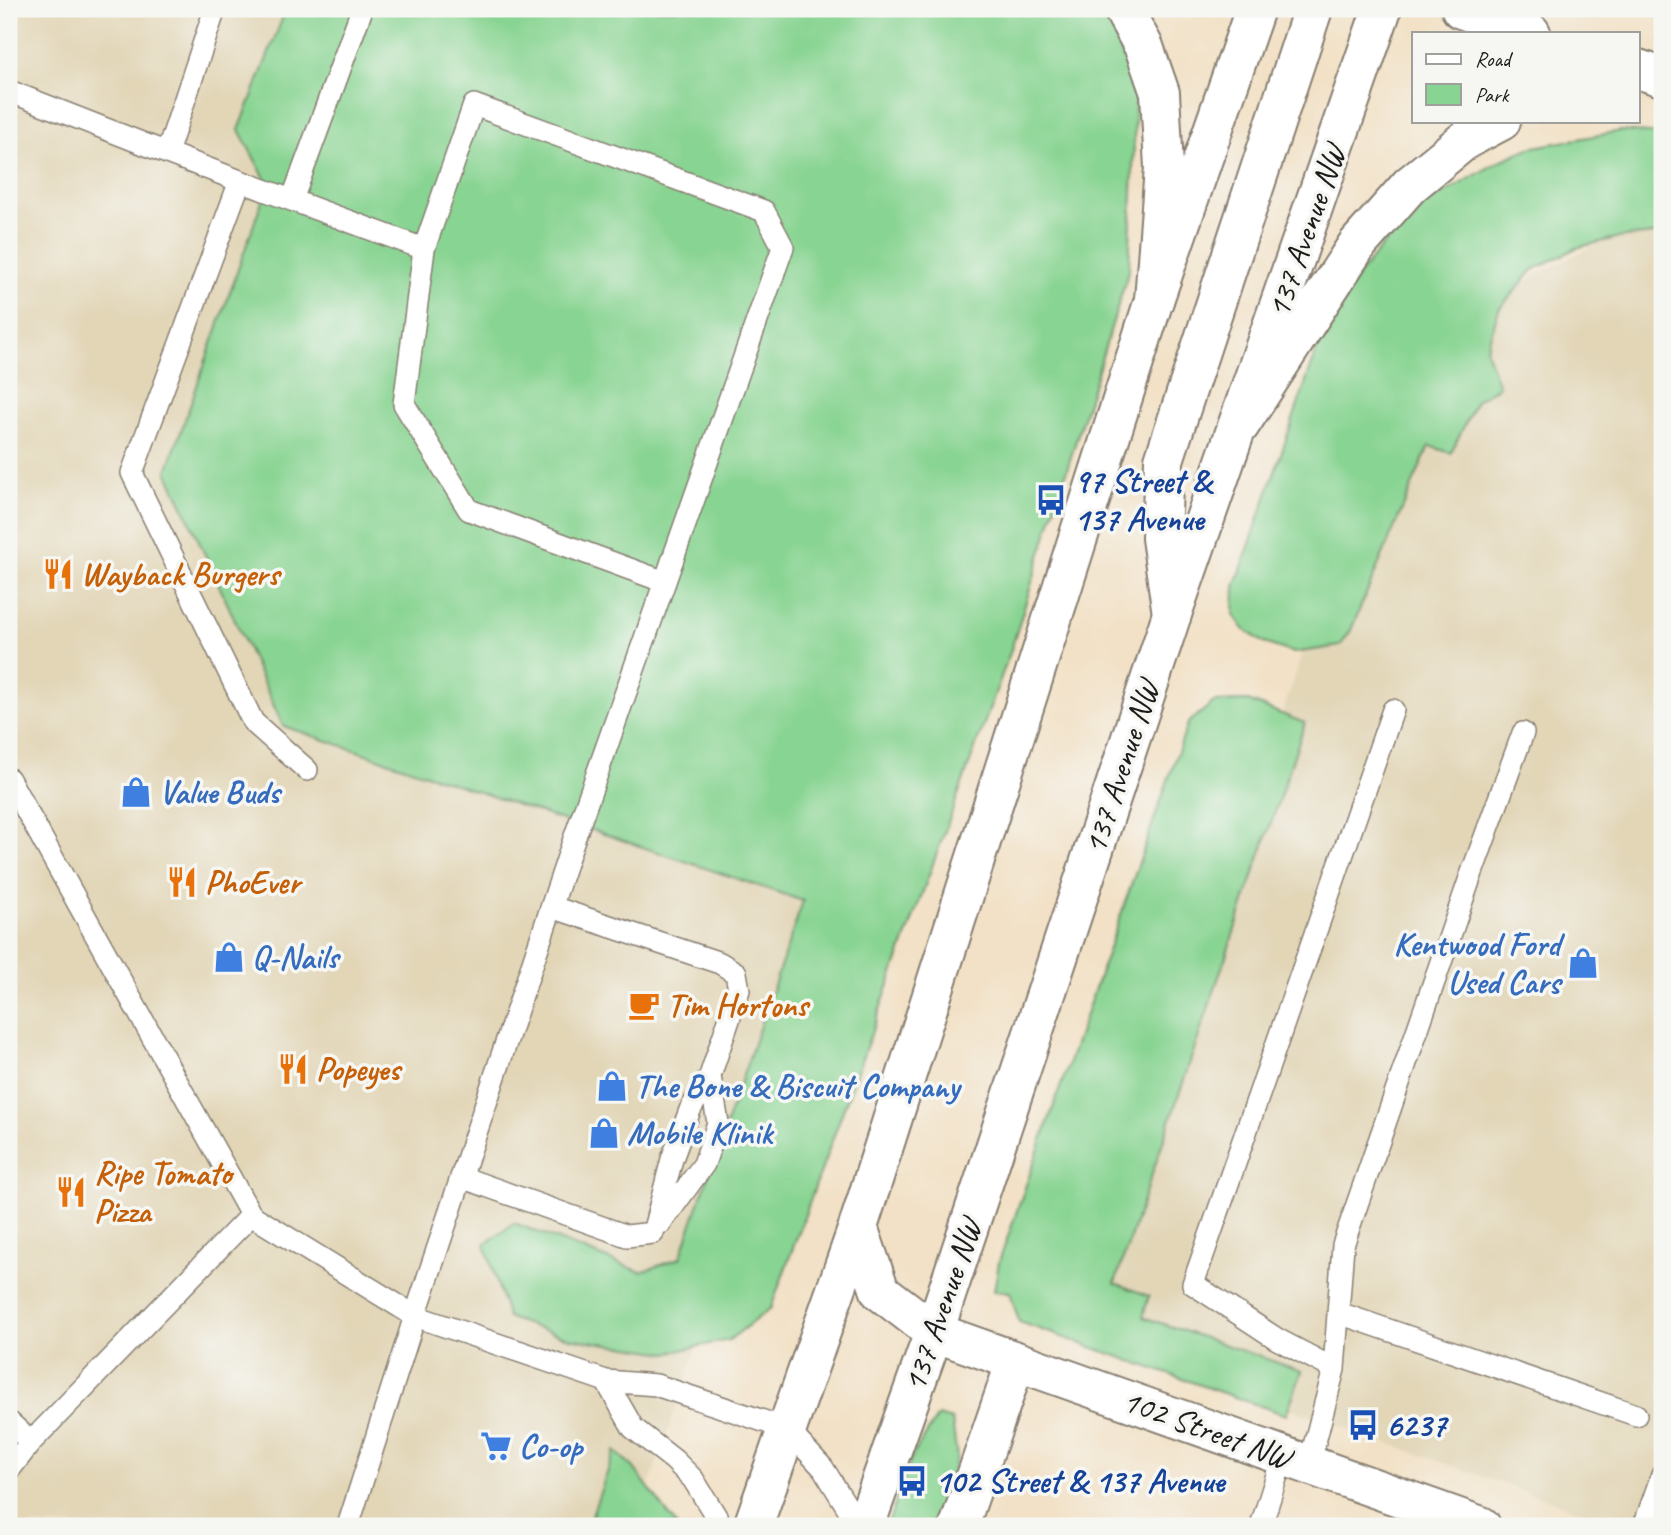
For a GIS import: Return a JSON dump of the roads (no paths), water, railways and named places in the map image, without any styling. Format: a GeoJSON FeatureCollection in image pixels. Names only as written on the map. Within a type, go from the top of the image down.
{"type":"FeatureCollection","features":[{"type":"Feature","properties":{"kind":"main road"},"geometry":{"type":"LineString","coordinates":[[1123,9],[1144,47],[1160,93],[1164,168],[1154,300]]}},
{"type":"Feature","properties":{"kind":"main road"},"geometry":{"type":"LineString","coordinates":[[753,1526],[858,1227],[1154,300],[1255,9]]}},
{"type":"Feature","properties":{"kind":"main road"},"geometry":{"type":"LineString","coordinates":[[1172,614],[1161,538],[1164,460],[1313,9]]}},
{"type":"Feature","properties":{"kind":"main road","name":"137 Avenue NW"},"geometry":{"type":"LineString","coordinates":[[865,1526],[933,1332],[1172,614],[1240,425],[1382,9]]}},
{"type":"Feature","properties":{"kind":"main road"},"geometry":{"type":"LineString","coordinates":[[1461,9],[1528,32]]}},
{"type":"Feature","properties":{"kind":"main road"},"geometry":{"type":"LineString","coordinates":[[1640,70],[1662,77]]}},
{"type":"Feature","properties":{"kind":"main road"},"geometry":{"type":"LineString","coordinates":[[1640,96],[1662,99]]}},
{"type":"Feature","properties":{"kind":"main road"},"geometry":{"type":"LineString","coordinates":[[1240,425],[1357,244],[1410,185],[1465,139],[1499,122]]}},
{"type":"Feature","properties":{"kind":"main road","name":"102 Street NW"},"geometry":{"type":"LineString","coordinates":[[858,1227],[880,1291],[933,1332],[1481,1526]]}},
{"type":"Feature","properties":{"kind":"main road"},"geometry":{"type":"LineString","coordinates":[[959,1526],[1016,1361]]}},
{"type":"Feature","properties":{"kind":"lane"},"geometry":{"type":"LineString","coordinates":[[292,200],[362,9]]}},
{"type":"Feature","properties":{"kind":"lane"},"geometry":{"type":"LineString","coordinates":[[167,153],[212,16]]}},
{"type":"Feature","properties":{"kind":"lane"},"geometry":{"type":"LineString","coordinates":[[9,91],[424,249]]}},
{"type":"Feature","properties":{"kind":"lane"},"geometry":{"type":"LineString","coordinates":[[348,1526],[551,907],[783,247],[764,211],[474,105],[424,249],[404,404],[469,510],[665,582]]}},
{"type":"Feature","properties":{"kind":"lane"},"geometry":{"type":"LineString","coordinates":[[240,181],[132,474],[253,722],[307,770]]}},
{"type":"Feature","properties":{"kind":"lane"},"geometry":{"type":"LineString","coordinates":[[1334,1369],[1277,1339],[1193,1284],[1393,710]]}},
{"type":"Feature","properties":{"kind":"lane"},"geometry":{"type":"LineString","coordinates":[[1261,1526],[1296,1460],[1334,1369],[1343,1245],[1522,733]]}},
{"type":"Feature","properties":{"kind":"lane"},"geometry":{"type":"LineString","coordinates":[[9,779],[251,1215],[415,1316],[606,1381],[656,1385],[787,1429],[823,1468],[859,1526]]}},
{"type":"Feature","properties":{"kind":"lane"},"geometry":{"type":"LineString","coordinates":[[551,907],[720,963],[736,972],[739,990],[710,1076],[690,1110],[673,1159],[653,1233]]}},
{"type":"Feature","properties":{"kind":"lane"},"geometry":{"type":"LineString","coordinates":[[461,1177],[627,1236],[653,1233],[704,1164],[718,1124],[710,1076]]}},
{"type":"Feature","properties":{"kind":"lane"},"geometry":{"type":"LineString","coordinates":[[9,1470],[31,1442],[251,1215]]}},
{"type":"Feature","properties":{"kind":"lane"},"geometry":{"type":"LineString","coordinates":[[1339,1313],[1636,1415]]}},
{"type":"Feature","properties":{"kind":"lane"},"geometry":{"type":"LineString","coordinates":[[606,1381],[633,1428],[674,1460],[693,1479],[722,1526]]}},
{"type":"Feature","properties":{"kind":"lane"},"geometry":{"type":"LineString","coordinates":[[9,1422],[31,1442]]}},
{"type":"Feature","properties":{"kind":"lane"},"geometry":{"type":"LineString","coordinates":[[1644,1526],[1662,1475]]}},
{"type":"Feature","properties":{"kind":"place","name":"97 Street & 137 Avenue"},"geometry":{"type":"Point","coordinates":[1051,500]}},
{"type":"Feature","properties":{"kind":"place","name":"Wayback Burgers"},"geometry":{"type":"Point","coordinates":[58,574]}},
{"type":"Feature","properties":{"kind":"place","name":"Value Buds"},"geometry":{"type":"Point","coordinates":[136,792]}},
{"type":"Feature","properties":{"kind":"place","name":"PhoEver"},"geometry":{"type":"Point","coordinates":[182,882]}},
{"type":"Feature","properties":{"kind":"place","name":"Q-Nails"},"geometry":{"type":"Point","coordinates":[229,957]}},
{"type":"Feature","properties":{"kind":"place","name":"Kentwood Ford Used Cars"},"geometry":{"type":"Point","coordinates":[1583,963]}},
{"type":"Feature","properties":{"kind":"place","name":"Tim Hortons"},"geometry":{"type":"Point","coordinates":[644,1005]}},
{"type":"Feature","properties":{"kind":"place","name":"Popeyes"},"geometry":{"type":"Point","coordinates":[293,1069]}},
{"type":"Feature","properties":{"kind":"place","name":"The Bone & Biscuit Company"},"geometry":{"type":"Point","coordinates":[612,1086]}},
{"type":"Feature","properties":{"kind":"place","name":"Mobile Klinik"},"geometry":{"type":"Point","coordinates":[604,1133]}},
{"type":"Feature","properties":{"kind":"place","name":"Ripe Tomato Pizza"},"geometry":{"type":"Point","coordinates":[71,1192]}},
{"type":"Feature","properties":{"kind":"place","name":"6237"},"geometry":{"type":"Point","coordinates":[1363,1425]}},
{"type":"Feature","properties":{"kind":"place","name":"Co-op"},"geometry":{"type":"Point","coordinates":[496,1446]}},
{"type":"Feature","properties":{"kind":"place","name":"102 Street & 137 Avenue"},"geometry":{"type":"Point","coordinates":[912,1481]}}]}
